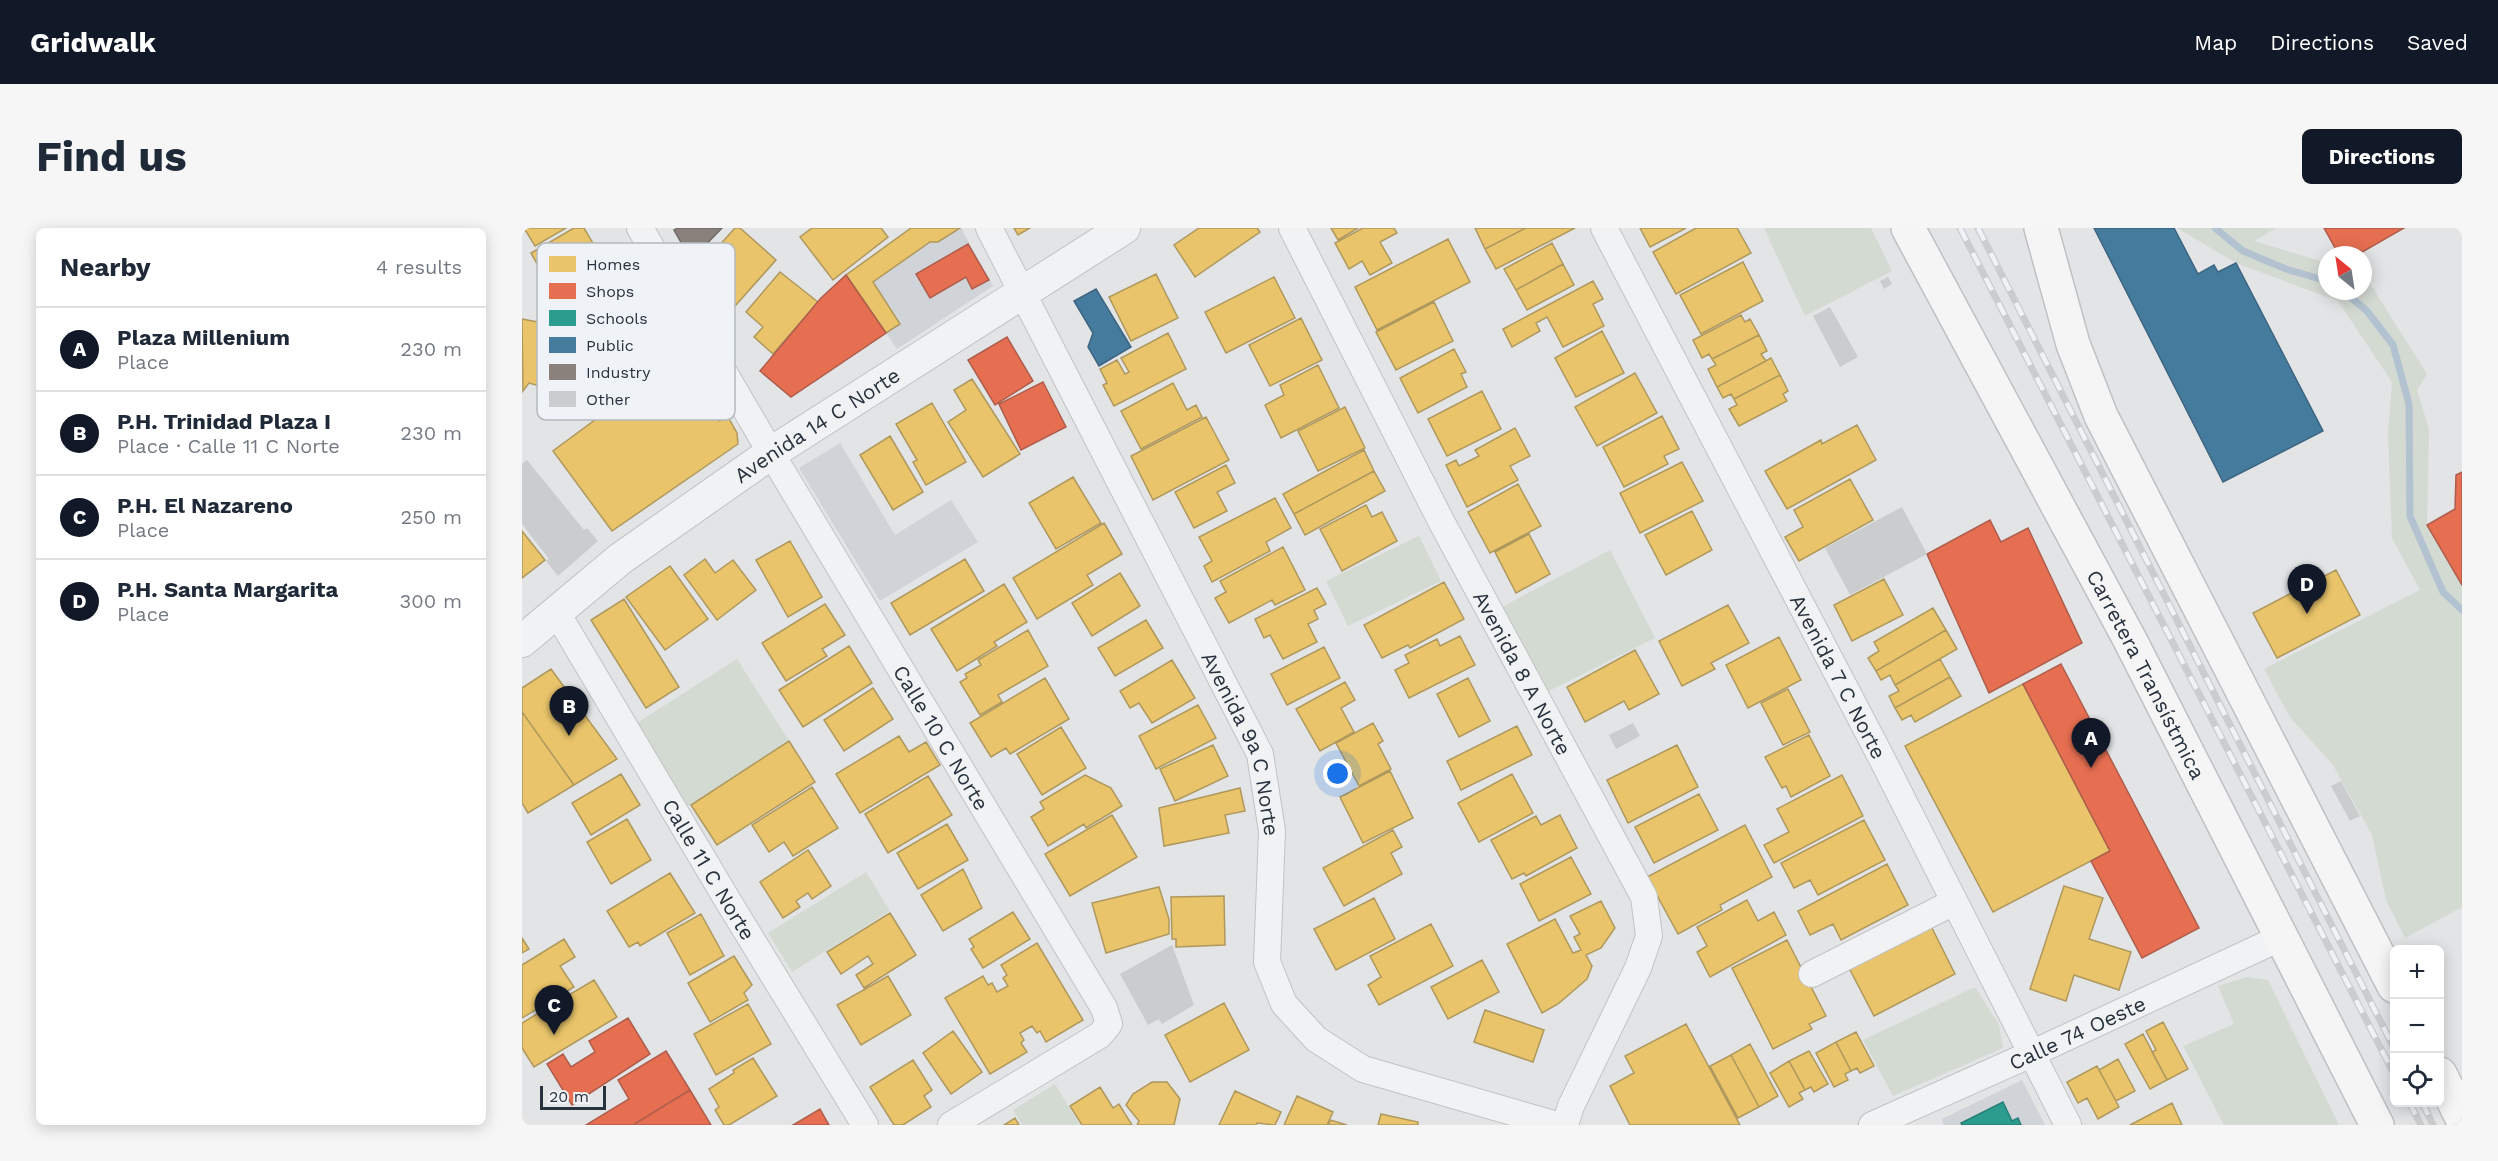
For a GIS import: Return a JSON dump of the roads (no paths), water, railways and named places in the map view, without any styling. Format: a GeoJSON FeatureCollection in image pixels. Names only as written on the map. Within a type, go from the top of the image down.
{"type":"FeatureCollection","features":[{"type":"Feature","properties":{"kind":"main road","name":"Carretera Transístmica"},"geometry":{"type":"LineString","coordinates":[[1908,228],[2130,640],[2377,1125]]}},
{"type":"Feature","properties":{"kind":"main road"},"geometry":{"type":"LineString","coordinates":[[1925,228],[1935,280]]}},
{"type":"Feature","properties":{"kind":"main road"},"geometry":{"type":"LineString","coordinates":[[2020,228],[2073,344],[2101,416],[2390,978]]}},
{"type":"Feature","properties":{"kind":"main road"},"geometry":{"type":"LineString","coordinates":[[2041,228],[2073,344]]}},
{"type":"Feature","properties":{"kind":"main road"},"geometry":{"type":"LineString","coordinates":[[2444,1084],[2462,1118]]}},
{"type":"Feature","properties":{"kind":"street","name":"Calle 10 C Norte"},"geometry":{"type":"LineString","coordinates":[[640,228],[649,243]]}},
{"type":"Feature","properties":{"kind":"street","name":"Avenida 9a C Norte"},"geometry":{"type":"LineString","coordinates":[[989,228],[1260,754],[1272,831],[1267,962],[1284,1004],[1316,1040],[1363,1069],[1557,1125]]}},
{"type":"Feature","properties":{"kind":"street","name":"Avenida 14 C Norte"},"geometry":{"type":"LineString","coordinates":[[522,641],[620,559],[771,453],[1125,228]]}},
{"type":"Feature","properties":{"kind":"street","name":"Avenida 8 A Norte"},"geometry":{"type":"LineString","coordinates":[[1292,228],[1442,520],[1644,897],[1649,936],[1638,968],[1571,1106],[1565,1125]]}},
{"type":"Feature","properties":{"kind":"street","name":"Avenida 7 C Norte"},"geometry":{"type":"LineString","coordinates":[[1604,228],[1880,755],[2068,1125]]}},
{"type":"Feature","properties":{"kind":"street","name":"Calle 10 C Norte"},"geometry":{"type":"LineString","coordinates":[[735,391],[1104,1008],[1109,1024],[1088,1044],[951,1125]]}},
{"type":"Feature","properties":{"kind":"street","name":"Calle 11 C Norte"},"geometry":{"type":"LineString","coordinates":[[557,613],[722,891],[865,1125]]}},
{"type":"Feature","properties":{"kind":"street"},"geometry":{"type":"LineString","coordinates":[[1812,974],[1954,902]]}},
{"type":"Feature","properties":{"kind":"street","name":"Calle 74 Oeste"},"geometry":{"type":"LineString","coordinates":[[1872,1125],[2280,938]]}},
{"type":"Feature","properties":{"kind":"waterway"},"geometry":{"type":"LineString","coordinates":[[2215,228],[2243,251],[2286,269],[2318,278]]}},
{"type":"Feature","properties":{"kind":"waterway"},"geometry":{"type":"LineString","coordinates":[[2354,300],[2367,311],[2393,345],[2409,404],[2410,516],[2443,592],[2462,610]]}},
{"type":"Feature","properties":{"kind":"railway"},"geometry":{"type":"LineString","coordinates":[[1960,228],[2390,1066]]}},
{"type":"Feature","properties":{"kind":"railway"},"geometry":{"type":"LineString","coordinates":[[1978,228],[2390,1040]]}},
{"type":"Feature","properties":{"kind":"railway"},"geometry":{"type":"LineString","coordinates":[[2412,1107],[2421,1125]]}},
{"type":"Feature","properties":{"kind":"railway"},"geometry":{"type":"LineString","coordinates":[[2424,1107],[2433,1125]]}},
{"type":"Feature","properties":{"kind":"place","name":"P.H. Santa Margarita"},"geometry":{"type":"Point","coordinates":[2307,614]}},
{"type":"Feature","properties":{"kind":"place","name":"P.H. Trinidad Plaza I"},"geometry":{"type":"Point","coordinates":[569,736]}},
{"type":"Feature","properties":{"kind":"place","name":"Plaza Millenium"},"geometry":{"type":"Point","coordinates":[2091,768]}},
{"type":"Feature","properties":{"kind":"place","name":"P.H. El Nazareno"},"geometry":{"type":"Point","coordinates":[554,1035]}}]}
